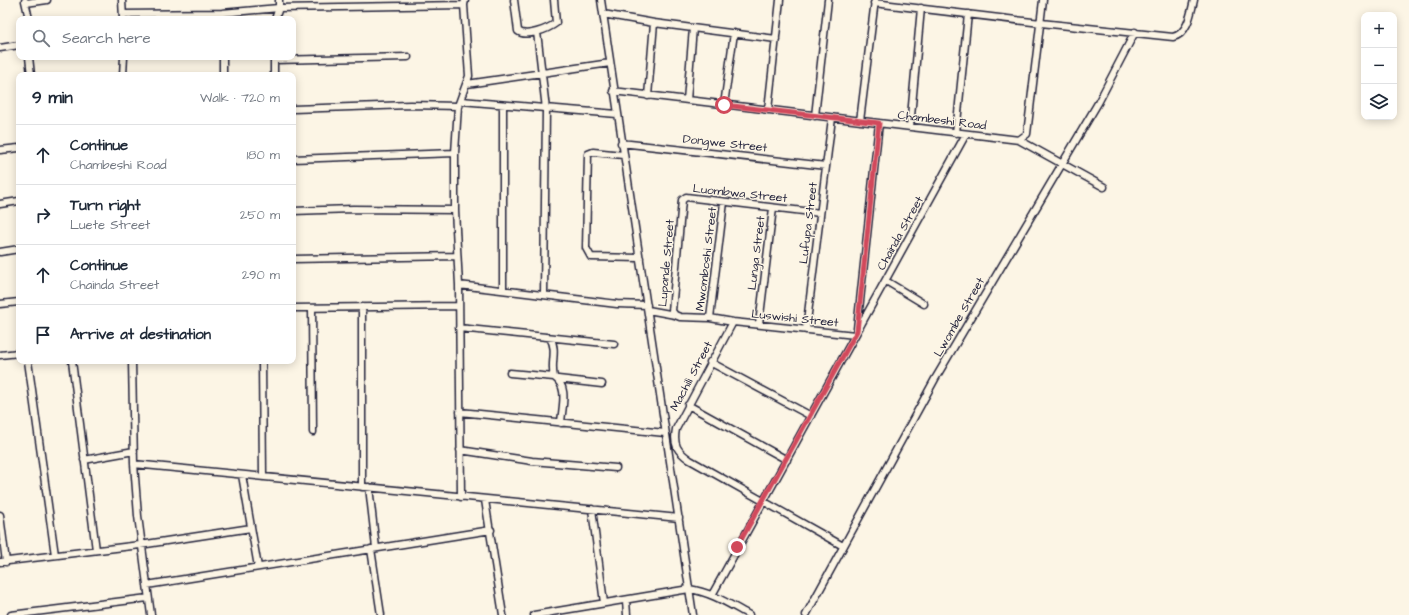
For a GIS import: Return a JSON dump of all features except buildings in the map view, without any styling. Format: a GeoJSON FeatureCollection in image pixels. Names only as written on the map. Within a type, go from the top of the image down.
{"type":"FeatureCollection","features":[{"type":"Feature","properties":{"kind":"street"},"geometry":{"type":"LineString","coordinates":[[28,16],[25,2],[47,0]]}},
{"type":"Feature","properties":{"kind":"street"},"geometry":{"type":"LineString","coordinates":[[122,0],[123,16]]}},
{"type":"Feature","properties":{"kind":"street"},"geometry":{"type":"LineString","coordinates":[[276,16],[279,8],[279,0]]}},
{"type":"Feature","properties":{"kind":"street"},"geometry":{"type":"LineString","coordinates":[[514,0],[518,31],[523,34],[537,32],[556,23],[554,0]]}},
{"type":"Feature","properties":{"kind":"street"},"geometry":{"type":"LineString","coordinates":[[601,0],[613,90],[640,258],[693,615]]}},
{"type":"Feature","properties":{"kind":"street"},"geometry":{"type":"LineString","coordinates":[[768,110],[780,0]]}},
{"type":"Feature","properties":{"kind":"street"},"geometry":{"type":"LineString","coordinates":[[815,116],[828,0]]}},
{"type":"Feature","properties":{"kind":"street"},"geometry":{"type":"LineString","coordinates":[[1043,0],[1026,134],[1019,140],[1104,187]]}},
{"type":"Feature","properties":{"kind":"street"},"geometry":{"type":"LineString","coordinates":[[860,121],[875,1],[1041,23],[1177,36],[1186,26],[1194,0]]}},
{"type":"Feature","properties":{"kind":"street"},"geometry":{"type":"LineString","coordinates":[[222,16],[279,8],[366,3],[465,3],[469,76],[459,104],[455,153],[455,210],[459,285],[461,497]]}},
{"type":"Feature","properties":{"kind":"street"},"geometry":{"type":"LineString","coordinates":[[910,127],[921,8]]}},
{"type":"Feature","properties":{"kind":"street"},"geometry":{"type":"LineString","coordinates":[[603,14],[654,23],[776,39]]}},
{"type":"Feature","properties":{"kind":"street"},"geometry":{"type":"LineString","coordinates":[[956,133],[968,14]]}},
{"type":"Feature","properties":{"kind":"street"},"geometry":{"type":"LineString","coordinates":[[648,96],[654,23]]}},
{"type":"Feature","properties":{"kind":"street"},"geometry":{"type":"LineString","coordinates":[[687,100],[693,28]]}},
{"type":"Feature","properties":{"kind":"street"},"geometry":{"type":"LineString","coordinates":[[537,32],[546,109],[544,294]]}},
{"type":"Feature","properties":{"kind":"street","name":"Lwombe Street"},"geometry":{"type":"LineString","coordinates":[[806,615],[935,379],[1098,103],[1135,32]]}},
{"type":"Feature","properties":{"kind":"street"},"geometry":{"type":"LineString","coordinates":[[724,105],[734,33]]}},
{"type":"Feature","properties":{"kind":"street"},"geometry":{"type":"LineString","coordinates":[[0,48],[16,45]]}},
{"type":"Feature","properties":{"kind":"street"},"geometry":{"type":"LineString","coordinates":[[296,59],[408,58]]}},
{"type":"Feature","properties":{"kind":"street"},"geometry":{"type":"LineString","coordinates":[[29,60],[31,72]]}},
{"type":"Feature","properties":{"kind":"street"},"geometry":{"type":"LineString","coordinates":[[124,60],[124,72]]}},
{"type":"Feature","properties":{"kind":"street"},"geometry":{"type":"LineString","coordinates":[[223,60],[223,72]]}},
{"type":"Feature","properties":{"kind":"street"},"geometry":{"type":"LineString","coordinates":[[274,60],[274,72]]}},
{"type":"Feature","properties":{"kind":"street"},"geometry":{"type":"LineString","coordinates":[[467,84],[610,63]]}},
{"type":"Feature","properties":{"kind":"street","name":"Chambeshi Road"},"geometry":{"type":"LineString","coordinates":[[613,90],[648,96],[1019,140]]}},
{"type":"Feature","properties":{"kind":"street"},"geometry":{"type":"LineString","coordinates":[[296,108],[459,104],[503,105],[617,114]]}},
{"type":"Feature","properties":{"kind":"street"},"geometry":{"type":"LineString","coordinates":[[503,105],[503,290]]}},
{"type":"Feature","properties":{"kind":"street","name":"Lufupa Street"},"geometry":{"type":"LineString","coordinates":[[806,330],[832,118]]}},
{"type":"Feature","properties":{"kind":"street"},"geometry":{"type":"LineString","coordinates":[[856,333],[879,123]]}},
{"type":"Feature","properties":{"kind":"street","name":"Chainda Street"},"geometry":{"type":"LineString","coordinates":[[712,595],[966,134]]}},
{"type":"Feature","properties":{"kind":"street","name":"Dongwe Street"},"geometry":{"type":"LineString","coordinates":[[621,143],[826,166]]}},
{"type":"Feature","properties":{"kind":"street"},"geometry":{"type":"LineString","coordinates":[[0,150],[16,148]]}},
{"type":"Feature","properties":{"kind":"street"},"geometry":{"type":"LineString","coordinates":[[623,155],[593,152],[588,154],[586,248],[591,257],[640,258]]}},
{"type":"Feature","properties":{"kind":"street"},"geometry":{"type":"LineString","coordinates":[[296,159],[455,153]]}},
{"type":"Feature","properties":{"kind":"street","name":"Luombwa Street"},"geometry":{"type":"LineString","coordinates":[[682,200],[686,198],[820,213]]}},
{"type":"Feature","properties":{"kind":"street","name":"Lupande Street"},"geometry":{"type":"LineString","coordinates":[[682,200],[671,306],[675,315],[734,322]]}},
{"type":"Feature","properties":{"kind":"street"},"geometry":{"type":"LineString","coordinates":[[0,204],[16,201]]}},
{"type":"Feature","properties":{"kind":"street","name":"Mwomboshi Street"},"geometry":{"type":"LineString","coordinates":[[710,318],[724,202]]}},
{"type":"Feature","properties":{"kind":"street","name":"Lunga Street"},"geometry":{"type":"LineString","coordinates":[[759,324],[773,208]]}},
{"type":"Feature","properties":{"kind":"street"},"geometry":{"type":"LineString","coordinates":[[296,211],[353,209],[455,210]]}},
{"type":"Feature","properties":{"kind":"street"},"geometry":{"type":"LineString","coordinates":[[0,252],[16,249]]}},
{"type":"Feature","properties":{"kind":"street"},"geometry":{"type":"LineString","coordinates":[[296,259],[457,256]]}},
{"type":"Feature","properties":{"kind":"street"},"geometry":{"type":"LineString","coordinates":[[886,281],[924,304]]}},
{"type":"Feature","properties":{"kind":"street"},"geometry":{"type":"LineString","coordinates":[[459,285],[544,294],[647,308],[675,315]]}},
{"type":"Feature","properties":{"kind":"street"},"geometry":{"type":"LineString","coordinates":[[0,304],[16,302]]}},
{"type":"Feature","properties":{"kind":"street"},"geometry":{"type":"LineString","coordinates":[[296,308],[459,306]]}},
{"type":"Feature","properties":{"kind":"street"},"geometry":{"type":"LineString","coordinates":[[362,307],[362,486]]}},
{"type":"Feature","properties":{"kind":"street"},"geometry":{"type":"LineString","coordinates":[[312,308],[313,432]]}},
{"type":"Feature","properties":{"kind":"street","name":"Luswishi Street"},"geometry":{"type":"LineString","coordinates":[[734,322],[806,330],[856,333]]}},
{"type":"Feature","properties":{"kind":"street","name":"Machili Street"},"geometry":{"type":"LineString","coordinates":[[675,439],[676,429],[688,404],[710,362],[734,322]]}},
{"type":"Feature","properties":{"kind":"street"},"geometry":{"type":"LineString","coordinates":[[459,328],[614,344]]}},
{"type":"Feature","properties":{"kind":"street"},"geometry":{"type":"LineString","coordinates":[[550,338],[554,348],[552,371],[564,389],[560,423]]}},
{"type":"Feature","properties":{"kind":"street"},"geometry":{"type":"LineString","coordinates":[[0,355],[16,353]]}},
{"type":"Feature","properties":{"kind":"street"},"geometry":{"type":"LineString","coordinates":[[710,362],[811,416]]}},
{"type":"Feature","properties":{"kind":"street"},"geometry":{"type":"LineString","coordinates":[[28,364],[55,555]]}},
{"type":"Feature","properties":{"kind":"street"},"geometry":{"type":"LineString","coordinates":[[72,364],[96,550]]}},
{"type":"Feature","properties":{"kind":"street"},"geometry":{"type":"LineString","coordinates":[[132,364],[134,464],[140,545],[151,615]]}},
{"type":"Feature","properties":{"kind":"street"},"geometry":{"type":"LineString","coordinates":[[262,364],[263,477]]}},
{"type":"Feature","properties":{"kind":"street"},"geometry":{"type":"LineString","coordinates":[[510,373],[602,384]]}},
{"type":"Feature","properties":{"kind":"street"},"geometry":{"type":"LineString","coordinates":[[688,404],[787,460]]}},
{"type":"Feature","properties":{"kind":"street"},"geometry":{"type":"LineString","coordinates":[[460,412],[666,434],[675,439],[678,452],[690,460],[844,546]]}},
{"type":"Feature","properties":{"kind":"street"},"geometry":{"type":"LineString","coordinates":[[460,450],[532,460],[616,468]]}},
{"type":"Feature","properties":{"kind":"street"},"geometry":{"type":"LineString","coordinates":[[84,460],[134,451]]}},
{"type":"Feature","properties":{"kind":"street"},"geometry":{"type":"LineString","coordinates":[[134,464],[679,518]]}},
{"type":"Feature","properties":{"kind":"street"},"geometry":{"type":"LineString","coordinates":[[242,475],[258,567]]}},
{"type":"Feature","properties":{"kind":"street"},"geometry":{"type":"LineString","coordinates":[[369,487],[373,549],[381,615]]}},
{"type":"Feature","properties":{"kind":"street"},"geometry":{"type":"LineString","coordinates":[[486,500],[503,615]]}},
{"type":"Feature","properties":{"kind":"street"},"geometry":{"type":"LineString","coordinates":[[592,509],[604,603]]}},
{"type":"Feature","properties":{"kind":"street"},"geometry":{"type":"LineString","coordinates":[[0,515],[3,562],[140,545],[251,528]]}},
{"type":"Feature","properties":{"kind":"street"},"geometry":{"type":"LineString","coordinates":[[147,585],[491,530]]}},
{"type":"Feature","properties":{"kind":"street"},"geometry":{"type":"LineString","coordinates":[[534,615],[567,612],[604,603],[689,589],[702,591],[712,595],[749,615]]}},
{"type":"Feature","properties":{"kind":"street"},"geometry":{"type":"LineString","coordinates":[[11,615],[65,612],[148,598]]}},
{"type":"Feature","properties":{"kind":"street"},"geometry":{"type":"LineString","coordinates":[[626,600],[627,615]]}},
{"type":"Feature","properties":{"kind":"route"},"geometry":{"type":"LineString","coordinates":[[724,105],[879,123],[857,331],[764,501],[737,547]]}}]}
